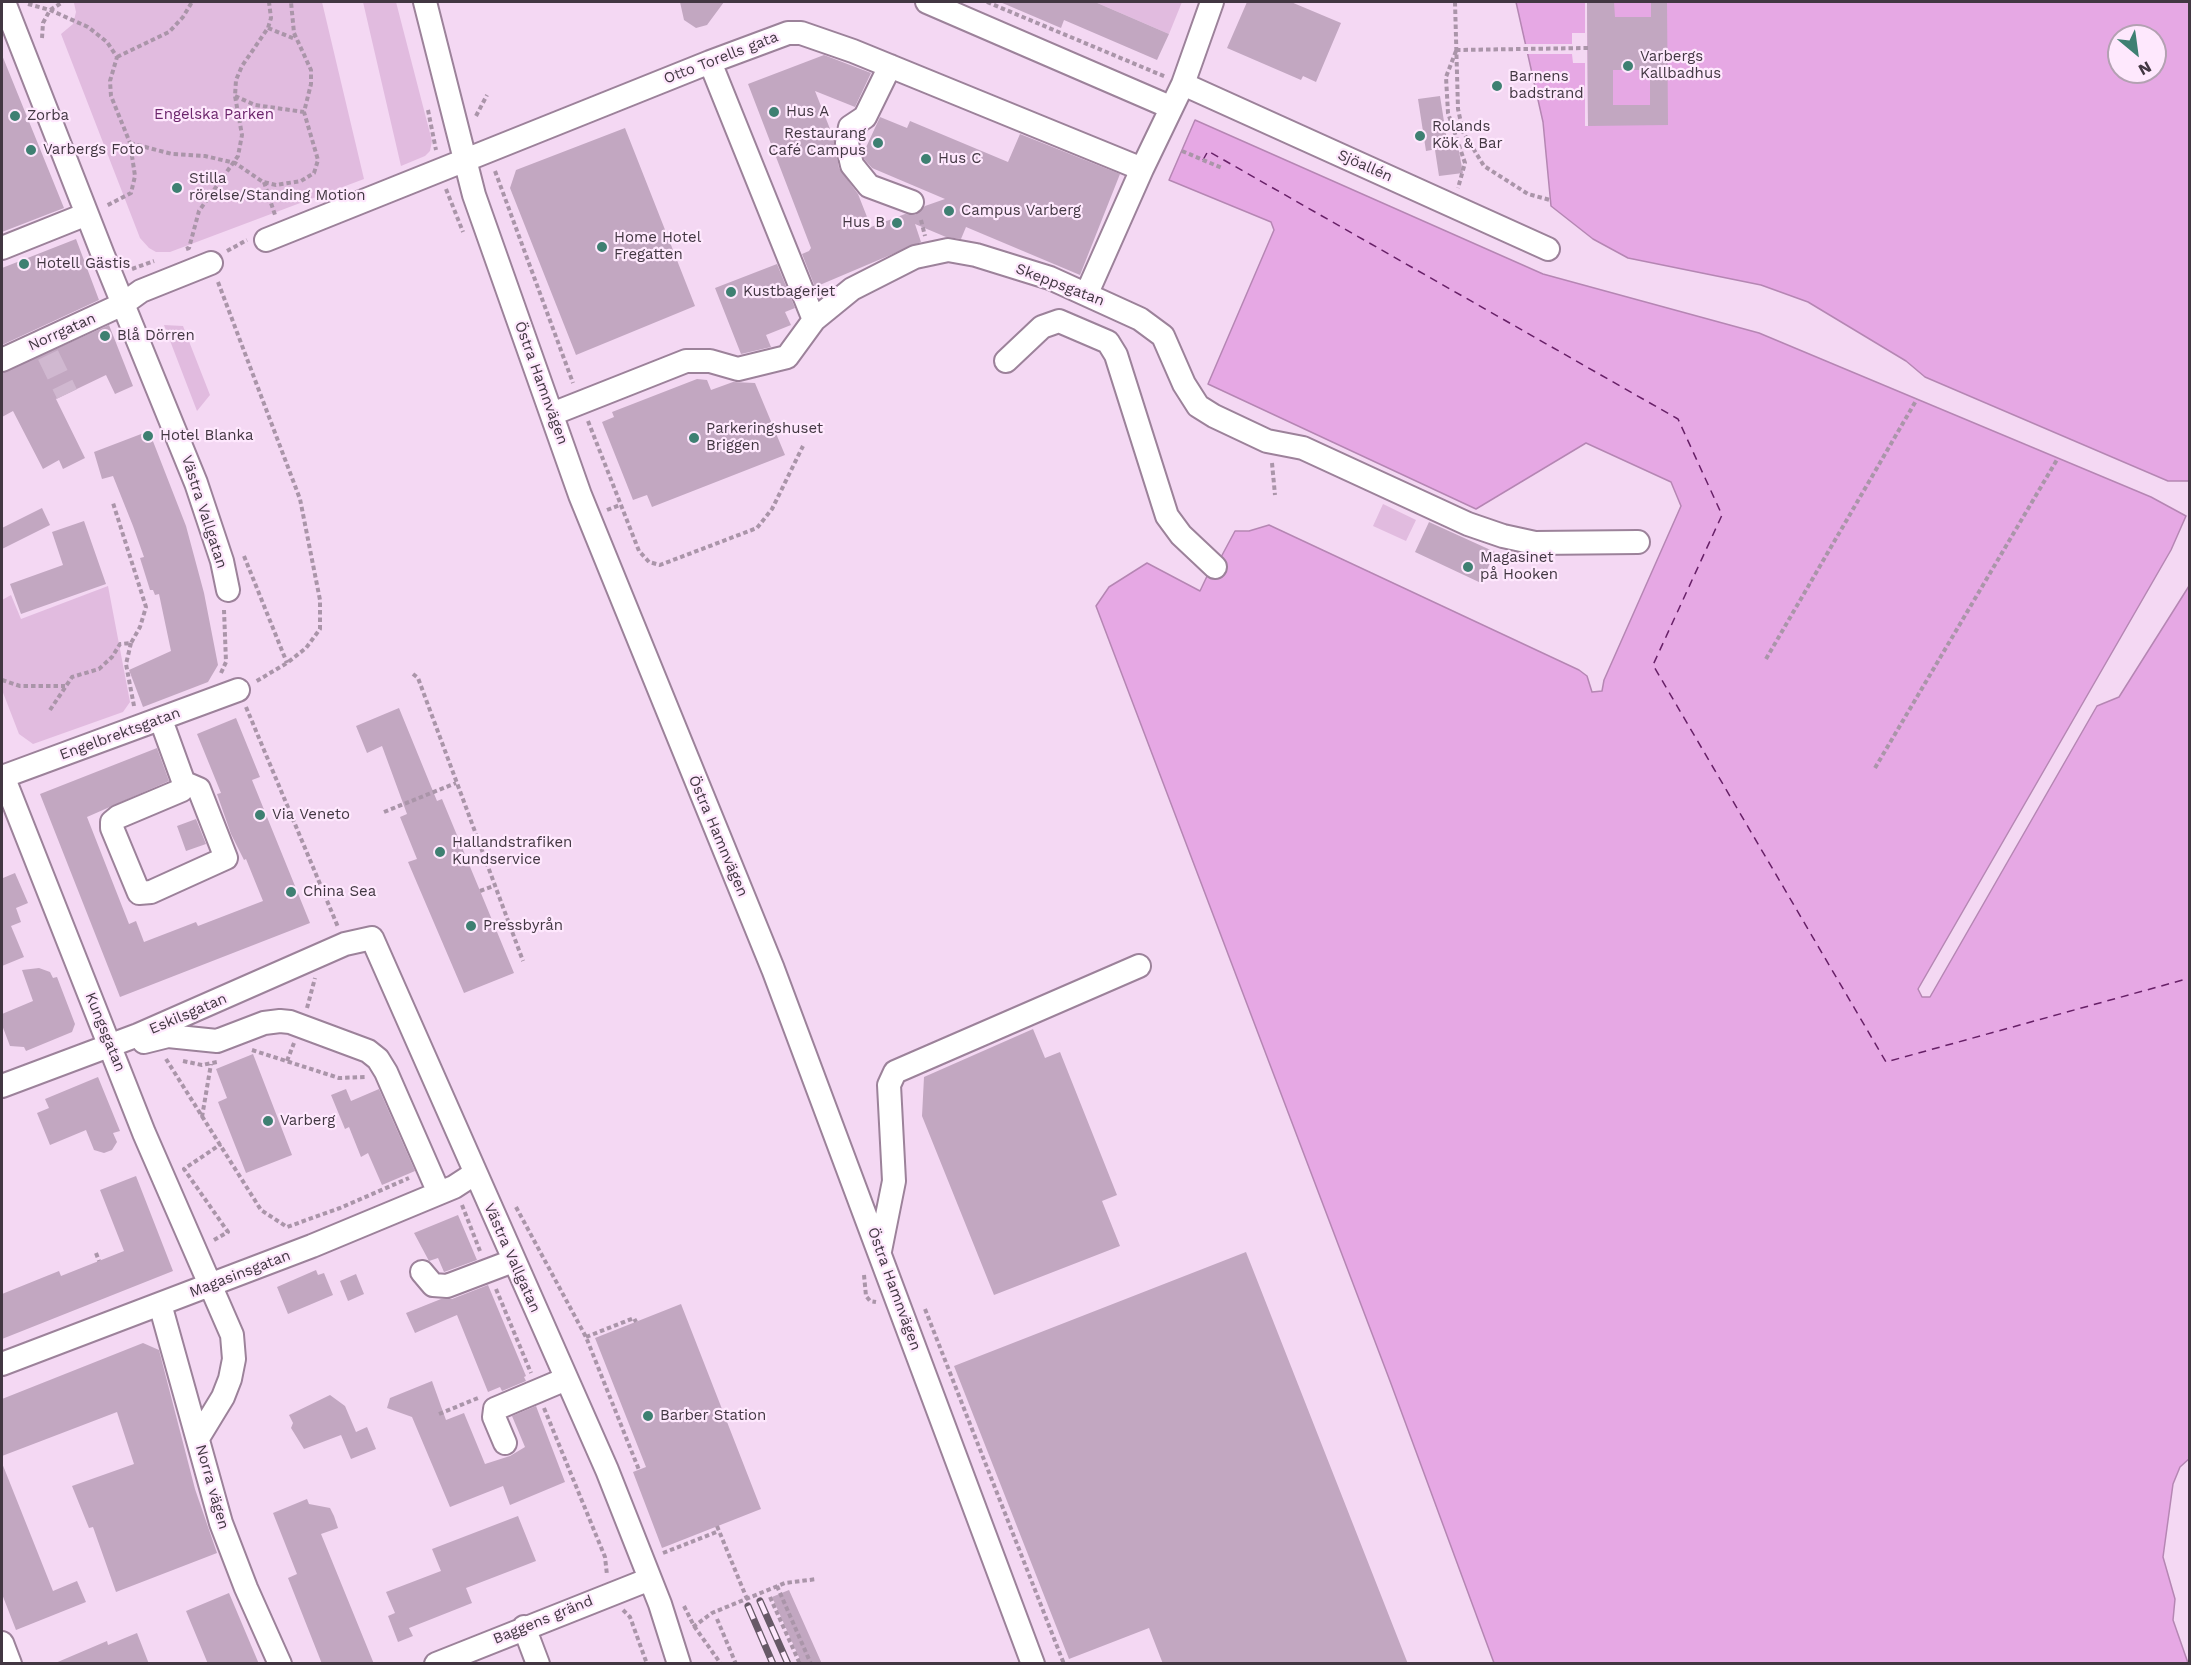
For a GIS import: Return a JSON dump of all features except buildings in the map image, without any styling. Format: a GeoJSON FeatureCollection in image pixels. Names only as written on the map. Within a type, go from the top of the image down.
{"type":"FeatureCollection","features":[{"type":"Feature","properties":{"kind":"street","name":"Västra Vallgatan"},"geometry":{"type":"LineString","coordinates":[[4,2],[196,483],[222,561],[228,590]]}},
{"type":"Feature","properties":{"kind":"street","name":"Östra Hamnvägen"},"geometry":{"type":"LineString","coordinates":[[425,2],[464,161],[580,495],[773,969],[1033,1664]]}},
{"type":"Feature","properties":{"kind":"street"},"geometry":{"type":"LineString","coordinates":[[927,2],[1170,107]]}},
{"type":"Feature","properties":{"kind":"street"},"geometry":{"type":"LineString","coordinates":[[1087,293],[1170,107],[1183,84],[1212,2]]}},
{"type":"Feature","properties":{"kind":"street","name":"Otto Torells gata"},"geometry":{"type":"LineString","coordinates":[[272,233],[464,161],[775,36],[801,33],[890,66],[1142,169]]}},
{"type":"Feature","properties":{"kind":"street"},"geometry":{"type":"LineString","coordinates":[[710,62],[814,320]]}},
{"type":"Feature","properties":{"kind":"street"},"geometry":{"type":"LineString","coordinates":[[890,66],[865,117],[850,127],[848,143],[852,165],[869,186],[912,202]]}},
{"type":"Feature","properties":{"kind":"street","name":"Sjöallén"},"geometry":{"type":"LineString","coordinates":[[1183,84],[1548,249]]}},
{"type":"Feature","properties":{"kind":"street"},"geometry":{"type":"LineString","coordinates":[[2,248],[87,214]]}},
{"type":"Feature","properties":{"kind":"street","name":"Skeppsgatan"},"geometry":{"type":"LineString","coordinates":[[552,414],[686,361],[710,361],[738,369],[787,357],[814,320],[852,289],[915,257],[948,250],[976,255],[1050,278],[1140,319],[1162,336],[1184,384],[1198,406],[1267,441],[1303,448],[1467,524],[1503,536],[1535,543],[1638,542]]}},
{"type":"Feature","properties":{"kind":"street"},"geometry":{"type":"LineString","coordinates":[[123,304],[141,291],[211,263]]}},
{"type":"Feature","properties":{"kind":"street","name":"Norrgatan"},"geometry":{"type":"LineString","coordinates":[[2,360],[44,348],[123,304]]}},
{"type":"Feature","properties":{"kind":"street"},"geometry":{"type":"LineString","coordinates":[[1006,360],[1024,341],[1042,327],[1059,321],[1099,336],[1112,348],[1167,516],[1181,535],[1215,567]]}},
{"type":"Feature","properties":{"kind":"street","name":"Engelbrektsgatan"},"geometry":{"type":"LineString","coordinates":[[2,777],[238,690]]}},
{"type":"Feature","properties":{"kind":"street"},"geometry":{"type":"LineString","coordinates":[[161,720],[185,783],[182,790],[118,817],[112,822],[112,828],[139,893],[151,892],[226,858],[199,789],[185,783]]}},
{"type":"Feature","properties":{"kind":"street","name":"Kungsgatan"},"geometry":{"type":"LineString","coordinates":[[2,777],[113,1049],[144,1133],[232,1335],[234,1359],[223,1397],[198,1438]]}},
{"type":"Feature","properties":{"kind":"street","name":"Västra Vallgatan"},"geometry":{"type":"LineString","coordinates":[[372,939],[474,1174],[607,1470],[650,1579],[679,1664]]}},
{"type":"Feature","properties":{"kind":"street","name":"Eskilsgatan"},"geometry":{"type":"LineString","coordinates":[[4,1078],[113,1049],[345,944],[372,939]]}},
{"type":"Feature","properties":{"kind":"street"},"geometry":{"type":"LineString","coordinates":[[880,1251],[894,1181],[889,1085],[895,1072],[904,1065],[1139,966]]}},
{"type":"Feature","properties":{"kind":"street"},"geometry":{"type":"LineString","coordinates":[[113,1049],[168,1036],[217,1041],[264,1023],[280,1021],[290,1022],[368,1051],[378,1059],[386,1072],[451,1195]]}},
{"type":"Feature","properties":{"kind":"street","name":"Magasinsgatan"},"geometry":{"type":"LineString","coordinates":[[2,1364],[451,1195],[474,1174]]}},
{"type":"Feature","properties":{"kind":"street"},"geometry":{"type":"LineString","coordinates":[[422,1272],[433,1285],[447,1286],[513,1261]]}},
{"type":"Feature","properties":{"kind":"street","name":"Norra vägen"},"geometry":{"type":"LineString","coordinates":[[160,1304],[220,1523],[280,1664]]}},
{"type":"Feature","properties":{"kind":"street"},"geometry":{"type":"LineString","coordinates":[[505,1443],[494,1417],[495,1409],[566,1379]]}},
{"type":"Feature","properties":{"kind":"street","name":"Baggens gränd"},"geometry":{"type":"LineString","coordinates":[[436,1664],[609,1593],[650,1579]]}},
{"type":"Feature","properties":{"kind":"street"},"geometry":{"type":"LineString","coordinates":[[524,1627],[538,1664]]}},
{"type":"Feature","properties":{"kind":"street"},"geometry":{"type":"LineString","coordinates":[[2,1643],[10,1664]]}},
{"type":"Feature","properties":{"kind":"path"},"geometry":{"type":"LineString","coordinates":[[18,2],[50,10],[88,27],[107,42],[117,57]]}},
{"type":"Feature","properties":{"kind":"path"},"geometry":{"type":"LineString","coordinates":[[87,214],[125,198],[131,193],[135,176],[130,142],[111,96],[110,81],[117,57],[169,32],[183,17],[192,2]]}},
{"type":"Feature","properties":{"kind":"path"},"geometry":{"type":"LineString","coordinates":[[180,251],[189,248],[200,211],[235,163],[242,135],[235,96],[236,80],[242,66],[268,28],[271,18],[269,2]]}},
{"type":"Feature","properties":{"kind":"path"},"geometry":{"type":"LineString","coordinates":[[130,142],[172,154],[205,156],[235,163],[263,182],[286,186],[309,178],[317,168],[316,151],[304,112],[312,77],[306,57],[296,39],[291,2]]}},
{"type":"Feature","properties":{"kind":"path"},"geometry":{"type":"LineString","coordinates":[[987,2],[1183,84]]}},
{"type":"Feature","properties":{"kind":"path"},"geometry":{"type":"LineString","coordinates":[[1455,2],[1458,109],[1463,132],[1484,166],[1528,194],[1550,200]]}},
{"type":"Feature","properties":{"kind":"path"},"geometry":{"type":"LineString","coordinates":[[268,28],[296,39]]}},
{"type":"Feature","properties":{"kind":"path"},"geometry":{"type":"LineString","coordinates":[[1457,50],[1588,48]]}},
{"type":"Feature","properties":{"kind":"path"},"geometry":{"type":"LineString","coordinates":[[1452,205],[1465,163],[1448,113],[1446,76],[1457,50]]}},
{"type":"Feature","properties":{"kind":"path"},"geometry":{"type":"LineString","coordinates":[[475,118],[487,95]]}},
{"type":"Feature","properties":{"kind":"path"},"geometry":{"type":"LineString","coordinates":[[235,96],[255,105],[304,112]]}},
{"type":"Feature","properties":{"kind":"path"},"geometry":{"type":"LineString","coordinates":[[488,151],[639,551],[649,562],[660,565],[757,528],[772,509],[803,446]]}},
{"type":"Feature","properties":{"kind":"path"},"geometry":{"type":"LineString","coordinates":[[1182,151],[1222,168]]}},
{"type":"Feature","properties":{"kind":"path"},"geometry":{"type":"LineString","coordinates":[[263,182],[272,233]]}},
{"type":"Feature","properties":{"kind":"path"},"geometry":{"type":"LineString","coordinates":[[912,202],[919,211],[931,254]]}},
{"type":"Feature","properties":{"kind":"path"},"geometry":{"type":"LineString","coordinates":[[132,269],[161,258]]}},
{"type":"Feature","properties":{"kind":"path"},"geometry":{"type":"LineString","coordinates":[[211,263],[300,499],[320,600],[320,629],[306,648],[287,663],[238,690]]}},
{"type":"Feature","properties":{"kind":"path"},"geometry":{"type":"LineString","coordinates":[[1766,659],[1917,399]]}},
{"type":"Feature","properties":{"kind":"path"},"geometry":{"type":"LineString","coordinates":[[1267,441],[1275,477],[1275,495]]}},
{"type":"Feature","properties":{"kind":"path"},"geometry":{"type":"LineString","coordinates":[[1875,768],[2058,458]]}},
{"type":"Feature","properties":{"kind":"path"},"geometry":{"type":"LineString","coordinates":[[113,503],[146,606],[140,627],[131,643],[126,664],[134,707]]}},
{"type":"Feature","properties":{"kind":"path"},"geometry":{"type":"LineString","coordinates":[[228,590],[222,617],[226,662],[220,681],[238,690],[345,944]]}},
{"type":"Feature","properties":{"kind":"path"},"geometry":{"type":"LineString","coordinates":[[50,710],[72,677],[99,669],[112,657],[120,644],[131,643]]}},
{"type":"Feature","properties":{"kind":"path"},"geometry":{"type":"LineString","coordinates":[[413,674],[418,678],[523,961]]}},
{"type":"Feature","properties":{"kind":"path"},"geometry":{"type":"LineString","coordinates":[[2,680],[20,686],[66,686]]}},
{"type":"Feature","properties":{"kind":"path"},"geometry":{"type":"LineString","coordinates":[[384,812],[456,783]]}},
{"type":"Feature","properties":{"kind":"path"},"geometry":{"type":"LineString","coordinates":[[480,891],[494,886]]}},
{"type":"Feature","properties":{"kind":"path"},"geometry":{"type":"LineString","coordinates":[[243,1052],[256,1051],[339,1078],[374,1078]]}},
{"type":"Feature","properties":{"kind":"path"},"geometry":{"type":"LineString","coordinates":[[167,1059],[261,1210],[287,1227],[340,1208],[417,1172]]}},
{"type":"Feature","properties":{"kind":"path"},"geometry":{"type":"LineString","coordinates":[[181,1060],[211,1064],[220,1061]]}},
{"type":"Feature","properties":{"kind":"path"},"geometry":{"type":"LineString","coordinates":[[202,1116],[211,1064]]}},
{"type":"Feature","properties":{"kind":"path"},"geometry":{"type":"LineString","coordinates":[[195,1251],[228,1232],[184,1168],[221,1144]]}},
{"type":"Feature","properties":{"kind":"path"},"geometry":{"type":"LineString","coordinates":[[484,1195],[451,1195],[488,1270],[605,1557],[609,1593],[630,1617],[647,1664]]}},
{"type":"Feature","properties":{"kind":"path"},"geometry":{"type":"LineString","coordinates":[[515,1206],[586,1337],[639,1470]]}},
{"type":"Feature","properties":{"kind":"path"},"geometry":{"type":"LineString","coordinates":[[96,1253],[99,1261]]}},
{"type":"Feature","properties":{"kind":"path"},"geometry":{"type":"LineString","coordinates":[[586,1337],[634,1318],[636,1322]]}},
{"type":"Feature","properties":{"kind":"path"},"geometry":{"type":"LineString","coordinates":[[439,1414],[467,1403]]}},
{"type":"Feature","properties":{"kind":"path"},"geometry":{"type":"LineString","coordinates":[[659,1555],[718,1528],[747,1599]]}},
{"type":"Feature","properties":{"kind":"path"},"geometry":{"type":"LineString","coordinates":[[694,1626],[712,1613],[777,1586],[817,1579]]}},
{"type":"Feature","properties":{"kind":"path"},"geometry":{"type":"LineString","coordinates":[[777,1586],[810,1661]]}},
{"type":"Feature","properties":{"kind":"path"},"geometry":{"type":"LineString","coordinates":[[770,1597],[800,1664]]}},
{"type":"Feature","properties":{"kind":"path"},"geometry":{"type":"LineString","coordinates":[[717,1619],[736,1664]]}},
{"type":"Feature","properties":{"kind":"path"},"geometry":{"type":"LineString","coordinates":[[698,1631],[721,1664]]}},
{"type":"Feature","properties":{"kind":"green space","name":"Engelska Parken"},"geometry":{"type":"Polygon","coordinates":[[[322,2],[364,179],[170,252],[156,252],[149,248],[140,238],[61,34],[73,24],[76,12],[74,3],[322,2]]]}},
{"type":"Feature","properties":{"kind":"green space"},"geometry":{"type":"Polygon","coordinates":[[[363,2],[396,2],[432,141],[430,151],[425,156],[401,166],[363,2]]]}},
{"type":"Feature","properties":{"kind":"green space"},"geometry":{"type":"Polygon","coordinates":[[[1095,2],[1182,2],[1169,34],[1095,2]]]}},
{"type":"Feature","properties":{"kind":"green space"},"geometry":{"type":"Polygon","coordinates":[[[164,325],[183,326],[210,395],[197,411],[164,325]]]}},
{"type":"Feature","properties":{"kind":"green space"},"geometry":{"type":"Polygon","coordinates":[[[1383,504],[1416,520],[1406,541],[1373,526],[1383,504]]]}},
{"type":"Feature","properties":{"kind":"green space"},"geometry":{"type":"Polygon","coordinates":[[[108,586],[130,702],[123,712],[33,744],[19,734],[2,690],[2,600],[11,595],[21,619],[108,586]]]}},
{"type":"Feature","properties":{"kind":"shaded area"},"geometry":{"type":"Polygon","coordinates":[[[1516,2],[2189,2],[2189,481],[2168,481],[1925,377],[1906,361],[1808,302],[1761,285],[1628,258],[1593,239],[1551,206],[1543,122],[1516,2]]]}},
{"type":"Feature","properties":{"kind":"shaded area"},"geometry":{"type":"Polygon","coordinates":[[[1195,120],[1543,274],[1759,333],[2151,497],[2186,516],[2171,550],[1918,989],[1922,997],[1930,997],[2097,706],[2119,697],[2189,586],[2190,1458],[2180,1467],[2173,1484],[2163,1557],[2175,1599],[2173,1620],[2188,1663],[1494,1663],[1390,1381],[1096,606],[1109,587],[1147,563],[1200,591],[1235,531],[1249,531],[1269,525],[1579,670],[1587,676],[1592,692],[1602,691],[1604,680],[1681,506],[1671,482],[1586,443],[1476,509],[1208,384],[1274,230],[1271,222],[1169,180],[1195,120]]]}},
{"type":"Feature","properties":{"kind":"pier"},"geometry":{"type":"Polygon","coordinates":[[[1585,2],[1587,2],[1588,126],[1585,126],[1585,63],[1573,63],[1572,54],[1526,54],[1524,44],[1572,44],[1572,33],[1585,33],[1585,2]]]}},
{"type":"Feature","properties":{"kind":"ferry route"},"geometry":{"type":"LineString","coordinates":[[1203,160],[1208,151],[1678,419],[1722,515],[1653,665],[1886,1062],[2190,978]]}},
{"type":"Feature","properties":{"kind":"tunnel"},"geometry":{"type":"LineString","coordinates":[[48,355],[67,394]]}},
{"type":"Feature","properties":{"kind":"railway"},"geometry":{"type":"LineString","coordinates":[[760,1601],[788,1664]]}},
{"type":"Feature","properties":{"kind":"railway"},"geometry":{"type":"LineString","coordinates":[[748,1606],[773,1664]]}},
{"type":"Feature","properties":{"kind":"place","name":"Varbergs Kallbadhus"},"geometry":{"type":"Point","coordinates":[1628,66]}},
{"type":"Feature","properties":{"kind":"place","name":"Barnens badstrand"},"geometry":{"type":"Point","coordinates":[1497,86]}},
{"type":"Feature","properties":{"kind":"place","name":"Hus A"},"geometry":{"type":"Point","coordinates":[774,112]}},
{"type":"Feature","properties":{"kind":"place","name":"Zorba"},"geometry":{"type":"Point","coordinates":[15,116]}},
{"type":"Feature","properties":{"kind":"place","name":"Rolands Kök & Bar"},"geometry":{"type":"Point","coordinates":[1420,136]}},
{"type":"Feature","properties":{"kind":"place","name":"Restaurang Café Campus"},"geometry":{"type":"Point","coordinates":[878,143]}},
{"type":"Feature","properties":{"kind":"place","name":"Varbergs Foto"},"geometry":{"type":"Point","coordinates":[31,150]}},
{"type":"Feature","properties":{"kind":"place","name":"Hus C"},"geometry":{"type":"Point","coordinates":[926,159]}},
{"type":"Feature","properties":{"kind":"place","name":"Stilla rörelse/Standing Motion"},"geometry":{"type":"Point","coordinates":[177,188]}},
{"type":"Feature","properties":{"kind":"place","name":"Campus Varberg"},"geometry":{"type":"Point","coordinates":[949,211]}},
{"type":"Feature","properties":{"kind":"place","name":"Hus B"},"geometry":{"type":"Point","coordinates":[897,223]}},
{"type":"Feature","properties":{"kind":"place","name":"Home Hotel Fregatten"},"geometry":{"type":"Point","coordinates":[602,247]}},
{"type":"Feature","properties":{"kind":"place","name":"Hotell Gästis"},"geometry":{"type":"Point","coordinates":[24,264]}},
{"type":"Feature","properties":{"kind":"place","name":"Kustbageriet"},"geometry":{"type":"Point","coordinates":[731,292]}},
{"type":"Feature","properties":{"kind":"place","name":"Blå Dörren"},"geometry":{"type":"Point","coordinates":[105,336]}},
{"type":"Feature","properties":{"kind":"place","name":"Hotel Blanka"},"geometry":{"type":"Point","coordinates":[148,436]}},
{"type":"Feature","properties":{"kind":"place","name":"Parkeringshuset Briggen"},"geometry":{"type":"Point","coordinates":[694,438]}},
{"type":"Feature","properties":{"kind":"place","name":"Magasinet på Hooken"},"geometry":{"type":"Point","coordinates":[1468,567]}},
{"type":"Feature","properties":{"kind":"place","name":"Via Veneto"},"geometry":{"type":"Point","coordinates":[260,815]}},
{"type":"Feature","properties":{"kind":"place","name":"Hallandstrafiken Kundservice"},"geometry":{"type":"Point","coordinates":[440,852]}},
{"type":"Feature","properties":{"kind":"place","name":"China Sea"},"geometry":{"type":"Point","coordinates":[291,892]}},
{"type":"Feature","properties":{"kind":"place","name":"Pressbyrån"},"geometry":{"type":"Point","coordinates":[471,926]}},
{"type":"Feature","properties":{"kind":"place","name":"Varberg"},"geometry":{"type":"Point","coordinates":[268,1121]}},
{"type":"Feature","properties":{"kind":"place","name":"Barber Station"},"geometry":{"type":"Point","coordinates":[648,1416]}}]}
